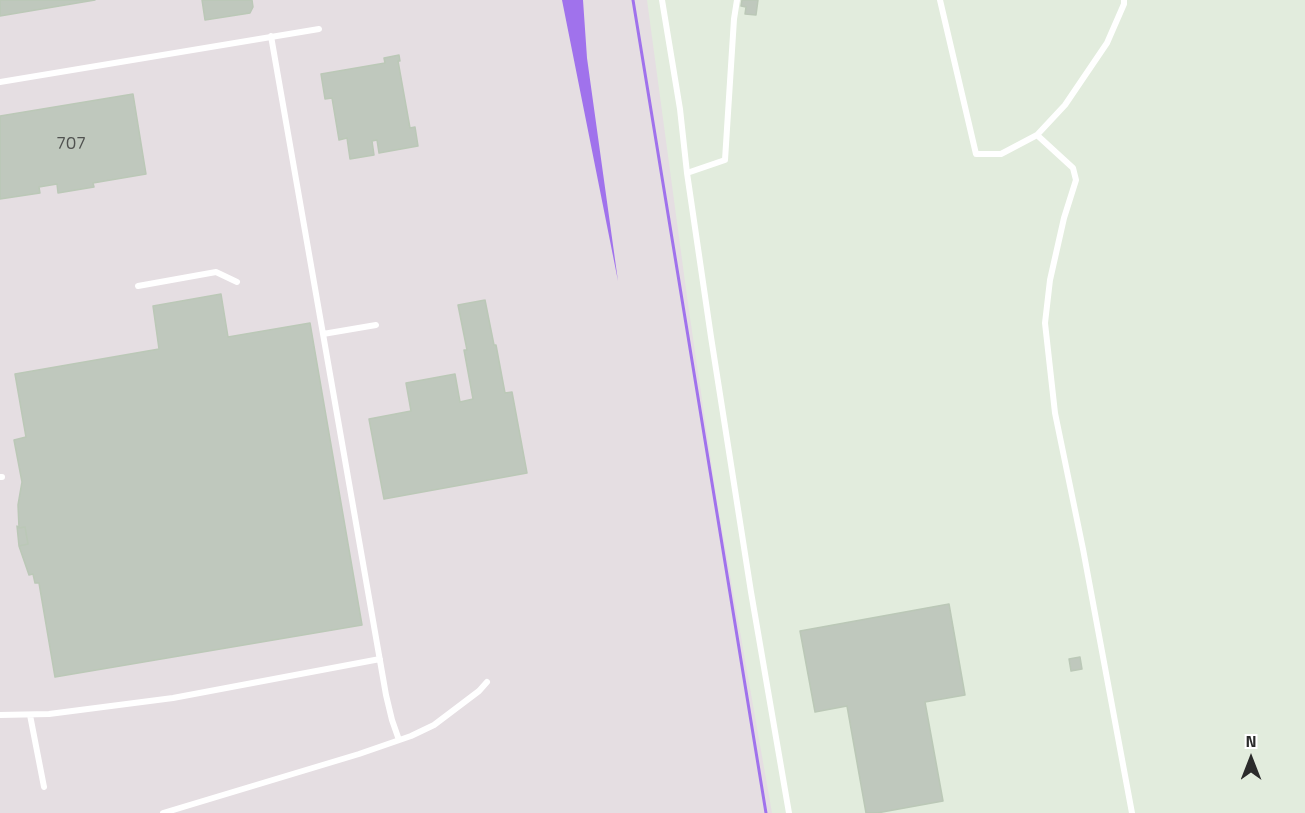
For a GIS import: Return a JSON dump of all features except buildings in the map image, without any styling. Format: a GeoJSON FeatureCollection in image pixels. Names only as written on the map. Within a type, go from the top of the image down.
{"type":"FeatureCollection","features":[{"type":"Feature","properties":{"kind":"lane"},"geometry":{"type":"LineString","coordinates":[[663,0],[711,337],[789,813]]}},
{"type":"Feature","properties":{"kind":"lane"},"geometry":{"type":"LineString","coordinates":[[687,173],[725,160],[737,0]]}},
{"type":"Feature","properties":{"kind":"lane"},"geometry":{"type":"LineString","coordinates":[[940,0],[976,154],[1001,154],[1037,135],[1065,105],[1107,43],[1124,0]]}},
{"type":"Feature","properties":{"kind":"lane"},"geometry":{"type":"LineString","coordinates":[[0,82],[320,29]]}},
{"type":"Feature","properties":{"kind":"lane"},"geometry":{"type":"LineString","coordinates":[[271,36],[388,704],[399,740]]}},
{"type":"Feature","properties":{"kind":"lane"},"geometry":{"type":"LineString","coordinates":[[1037,135],[1073,168],[1076,180],[1061,229],[1050,280],[1045,323],[1055,413],[1132,813]]}},
{"type":"Feature","properties":{"kind":"lane"},"geometry":{"type":"LineString","coordinates":[[138,286],[216,272],[237,282]]}},
{"type":"Feature","properties":{"kind":"lane"},"geometry":{"type":"LineString","coordinates":[[323,334],[376,325]]}},
{"type":"Feature","properties":{"kind":"lane"},"geometry":{"type":"LineString","coordinates":[[0,715],[49,714],[173,698],[380,659]]}},
{"type":"Feature","properties":{"kind":"lane"},"geometry":{"type":"LineString","coordinates":[[163,813],[359,754],[429,729],[488,682]]}},
{"type":"Feature","properties":{"kind":"lane"},"geometry":{"type":"LineString","coordinates":[[30,715],[44,787]]}},
{"type":"Feature","properties":{"kind":"shaded area"},"geometry":{"type":"Polygon","coordinates":[[[0,0],[647,0],[716,495],[772,813],[0,813],[0,0]]]}},
{"type":"Feature","properties":{"kind":"shaded area"},"geometry":{"type":"Polygon","coordinates":[[[562,0],[583,0],[587,58],[618,281],[562,0]]]}},
{"type":"Feature","properties":{"kind":"waterway"},"geometry":{"type":"LineString","coordinates":[[633,0],[766,813]]}}]}
